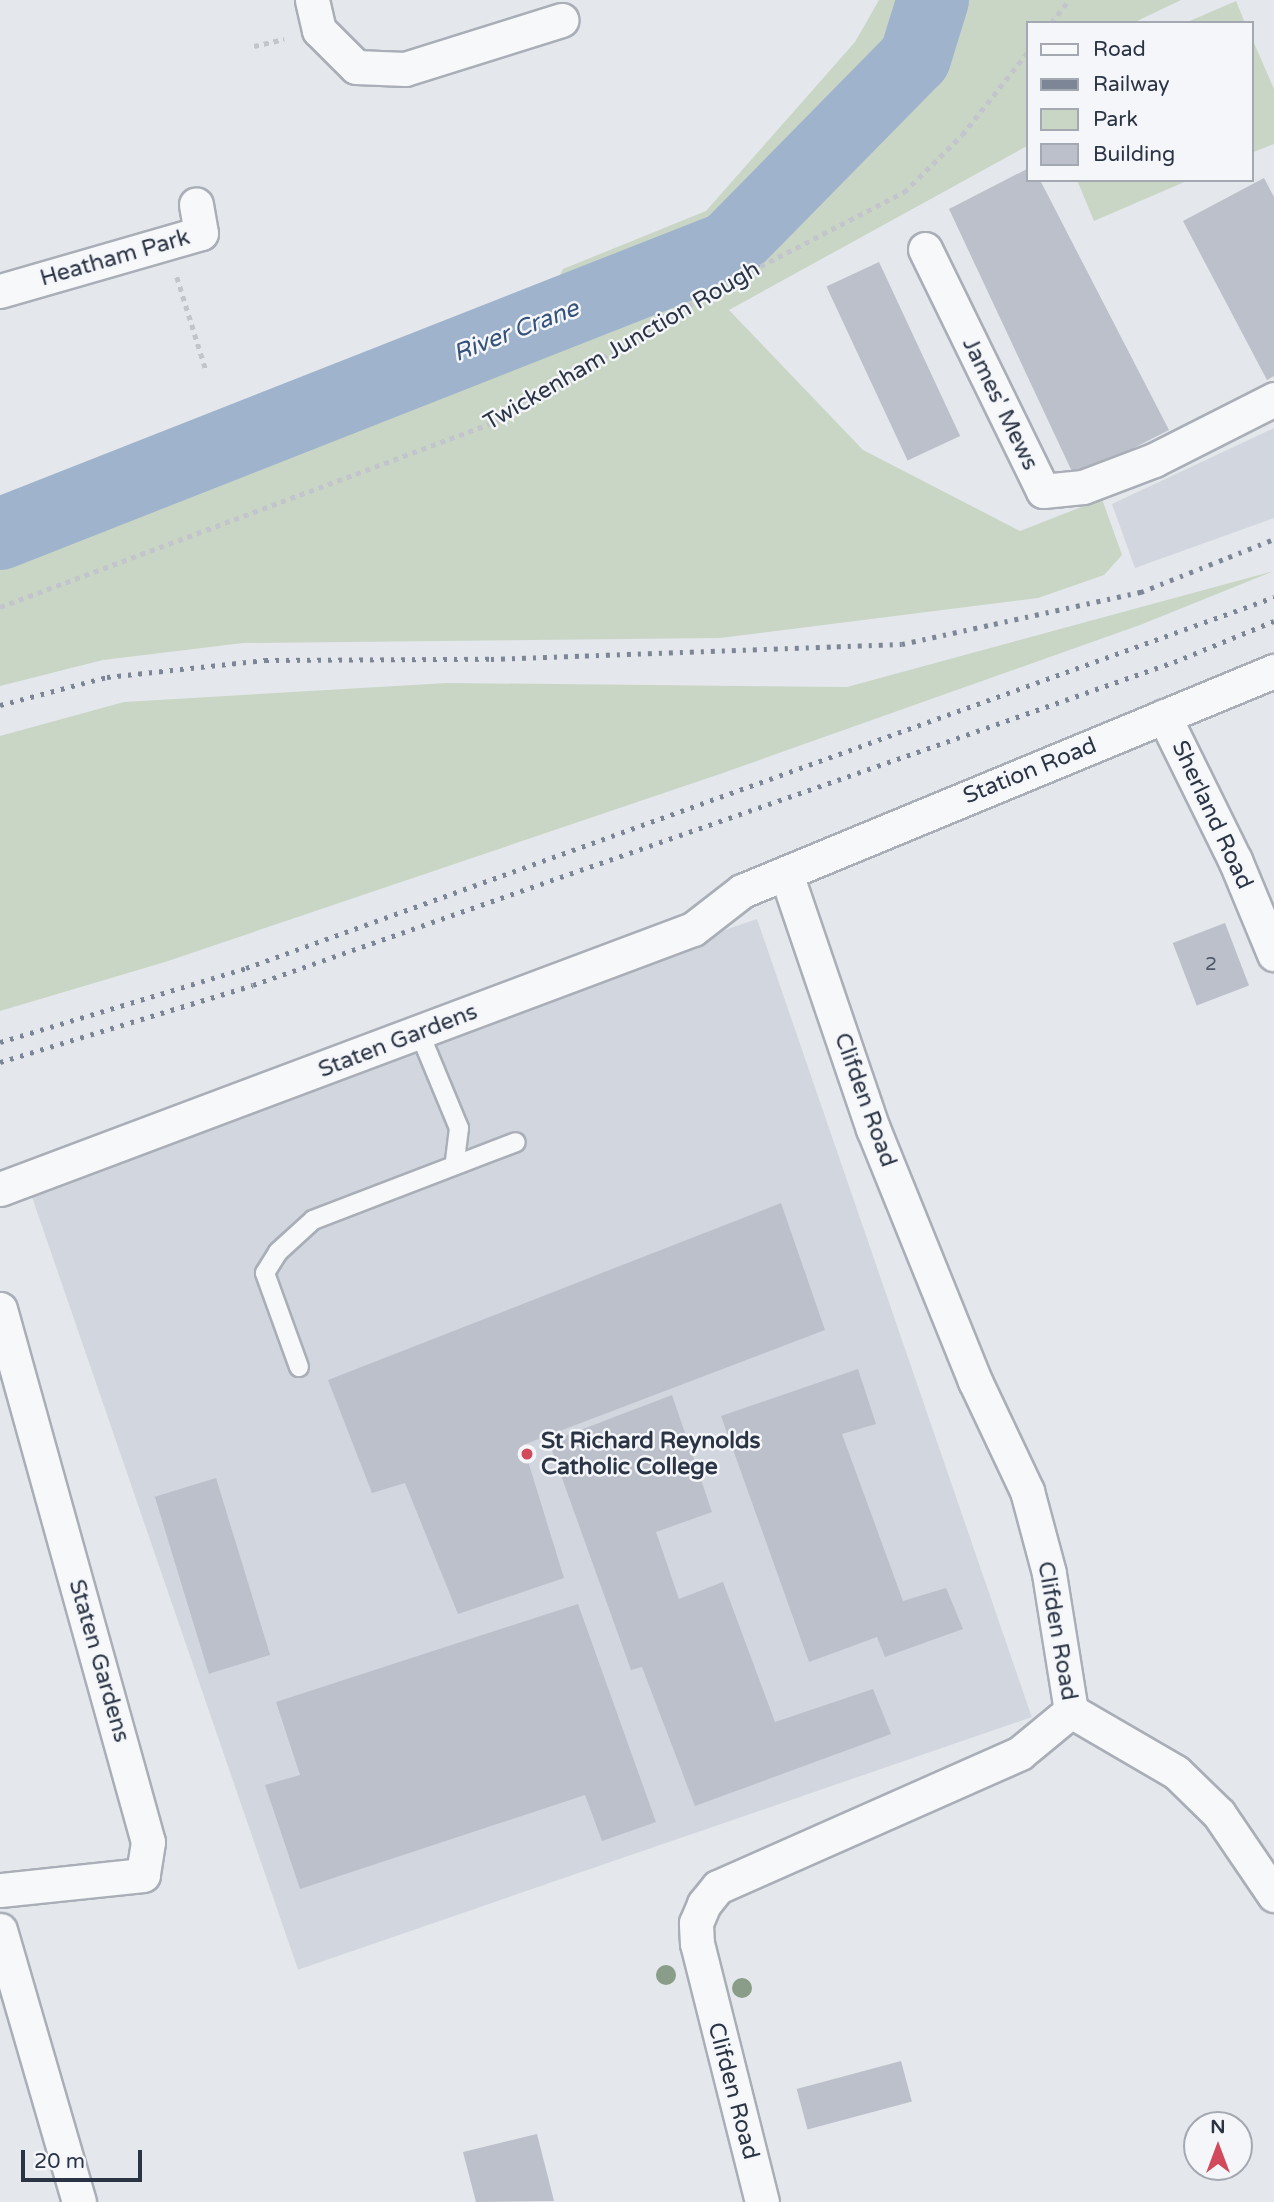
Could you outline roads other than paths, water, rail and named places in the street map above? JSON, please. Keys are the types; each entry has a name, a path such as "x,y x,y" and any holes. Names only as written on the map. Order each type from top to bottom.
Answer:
{"street":[{"path":"312,0 319,30 356,66 405,69 561,20"},
{"name":"Heatham Park","path":"0,291 201,233 196,204"},
{"name":"James' Mews","path":"925,249 1042,491 1083,487 1154,460 1274,399"},
{"name":"Station Road","path":"786,873 1274,671"},
{"name":"Sherland Road","path":"1164,716 1236,860 1274,954"},
{"name":"Staten Gardens","path":"0,1189 420,1034 693,929 741,891 786,873"},
{"name":"Clifden Road","path":"762,2202 697,1944 696,1923 704,1904 718,1887 1020,1753 1071,1711 1049,1573 1027,1491 975,1381 873,1129 786,873"},
{"name":"Staten Gardens","path":"0,1309 148,1842 143,1875 0,1890"},
{"path":"1071,1711 1176,1772 1219,1814 1274,1895"},
{"path":"0,1930 79,2202"}],"lane":[{"path":"420,1034 459,1128 455,1162"},
{"path":"299,1367 265,1273 267,1265 313,1220 455,1162 516,1142"}],"waterway":[{"name":"River Crane","path":"0,534 729,247 915,58 933,0"}],"railway":[{"path":"0,705 107,677 265,660 491,659 902,644 1141,592 1274,539"},
{"path":"0,1042 246,968 1274,597"},
{"path":"0,1062 253,985 1174,662 1274,621"}],"place":[{"name":"St Richard Reynolds Catholic College","path":"527,1454"}]}
